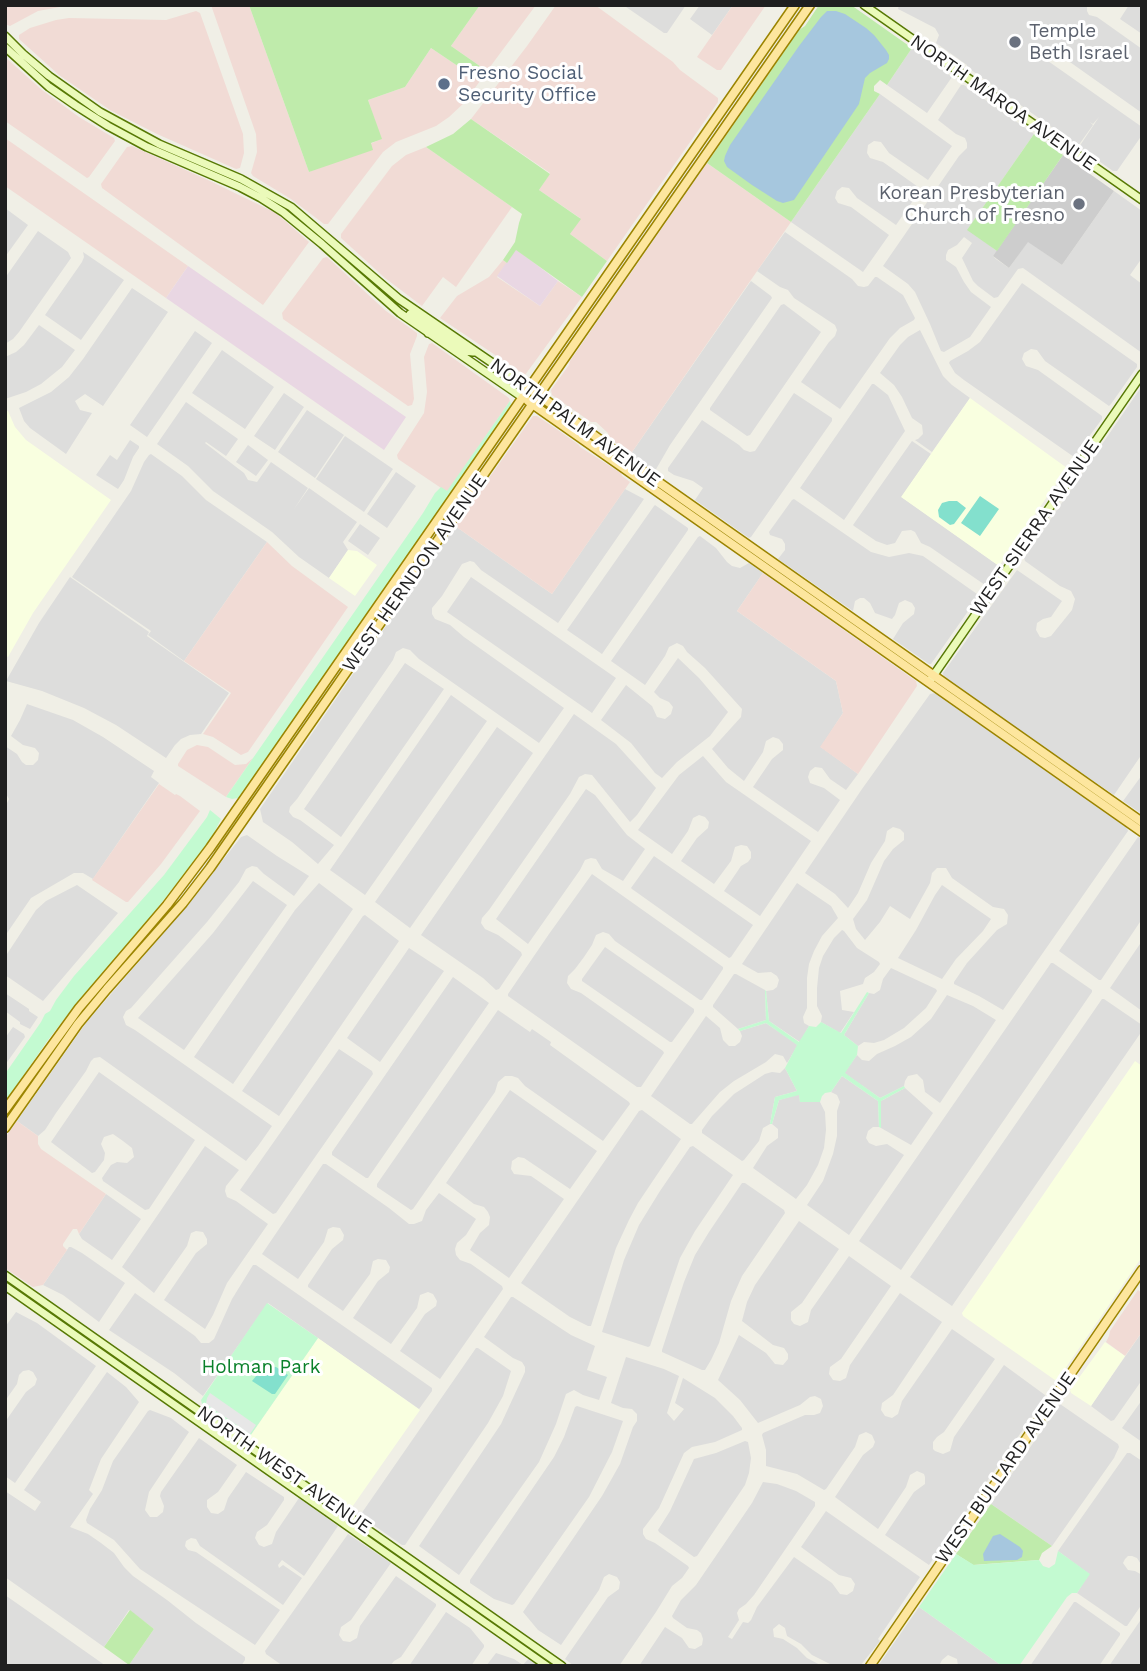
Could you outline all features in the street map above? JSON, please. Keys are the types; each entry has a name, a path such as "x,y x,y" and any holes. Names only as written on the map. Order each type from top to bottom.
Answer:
{"main road":[{"name":"WEST HERNDON AVENUE","path":"5,1110 79,1008 167,905 210,848 795,5"},
{"name":"WEST HERNDON AVENUE","path":"5,1128 78,1024 210,869 810,5"},
{"name":"NORTH MAROA AVENUE","path":"864,5 1142,200"},
{"name":"NORTH PALM AVENUE","path":"6,38 78,98 130,130 241,178 291,207 399,299 529,388 846,614 930,679 1142,832"},
{"name":"NORTH PALM AVENUE","path":"5,47 43,82 90,115 147,147 240,187 284,212 388,303 428,333 791,585 1142,822"},
{"path":"184,163 202,167 236,181 241,178"},
{"path":"388,303 395,304 426,325 436,325"},
{"path":"428,333 435,331 465,351 477,353"},
{"name":"WEST SIERRA AVENUE","path":"930,679 1142,374"},
{"path":"630,472 636,472 687,503"},
{"path":"791,585 797,585 828,607 846,614"},
{"name":"WEST BULLARD AVENUE","path":"870,1666 1142,1270"},
{"name":"NORTH WEST AVENUE","path":"6,1279 18,1288 23,1287 562,1666"},
{"name":"NORTH WEST AVENUE","path":"6,1279 19,1296 547,1666"},
{"path":"19,1296 26,1294 50,1311 58,1312"}],"shaded area":[{"path":"5,5 174,5 60,7 38,11 10,26 5,24"},
{"path":"211,5 249,5 309,172 381,139 368,100 405,87 431,48 480,81 464,103 449,117 436,126 396,142 383,152 328,224 324,224 251,173 257,152 256,134"},
{"path":"480,5 536,5 487,71 451,46"},
{"path":"556,5 595,5 718,98 718,102 607,261 570,234 580,218 539,190 550,173 471,119"},
{"path":"686,5 667,33 664,33 626,7"},
{"path":"700,5 733,5 712,35 690,19"},
{"path":"733,5 766,5 721,70 717,70 697,57"},
{"path":"899,5 1087,5 1089,15 1097,17 1142,49 1142,113 1067,60 1064,51 1061,55 1054,51 1048,61 1142,127 1142,135 1117,171 1113,171 1079,147 1099,117 1093,124 1090,122 1093,125 1078,146 936,43 939,35 935,28 898,9"},
{"path":"1129,5 1142,5 1142,34 1120,19"},
{"path":"196,11 200,13 243,134 244,153 240,168 236,169 157,134 110,110 59,75 19,39 19,35 30,28 56,20 166,20"},
{"path":"827,11 845,14 866,28 886,50 889,59 865,78 859,104 794,200 783,203 727,167 725,156 799,46"},
{"path":"912,48 952,77 927,113 887,85"},
{"path":"5,57 42,90 114,138 115,141 89,177 5,121"},
{"path":"961,85 1034,134 968,229 997,251 993,256 996,259 1009,268 1028,241 1062,265 1114,191 1142,211 1142,258 1130,275 1142,284 1142,353 1023,268 1018,269 998,297 994,298 973,281 962,258 972,243 964,237 948,250 946,260 956,267 971,292 991,307 970,337 944,352 941,351 915,292 883,266 967,148 965,138 938,120"},
{"path":"880,94 952,146 928,180 889,153 881,142 874,141 868,145 867,153 870,158 883,162 921,189 896,225 857,198 849,188 842,187 837,191 835,198 838,203 851,207 889,235 863,272 791,222"},
{"path":"5,138 188,266 166,298 5,186"},
{"path":"132,146 276,213 309,242 263,305 102,188 101,184 127,147"},
{"path":"426,147 512,207 456,287 443,277 422,306 385,278 341,238 341,234 392,166 406,155"},
{"path":"1063,155 1114,191 1062,265 1028,242 1009,268 993,256"},
{"path":"707,163 791,222 630,455 596,422 591,422 552,395 551,390"},
{"path":"5,208 28,225 5,257"},
{"path":"38,231 68,252 71,258 19,332 5,344 5,278"},
{"path":"785,232 858,286 868,286 877,277 903,295 915,318 890,338 840,409 801,382 835,336 835,325 757,271"},
{"path":"516,249 558,281 540,306 497,276"},
{"path":"83,252 124,280 81,340 45,315 82,262"},
{"path":"327,257 386,311 417,333 410,354 414,399 412,405 408,406 283,319 282,313 323,258"},
{"path":"503,260 507,263 497,277 540,306 558,281 582,297 525,375 440,318 457,296 489,277"},
{"path":"188,266 406,417 384,450 166,298"},
{"path":"751,281 772,298 670,445 655,471 652,471 630,455"},
{"path":"1022,283 1137,364 1109,406 1045,361 1037,350 1031,349 1024,353 1022,359 1026,366 1038,370 1102,416 1074,457 964,380 955,373 949,363 980,342"},
{"path":"132,288 168,312 103,406 85,394 75,401 80,410 92,413 66,454 30,428 19,408 51,392 69,377"},
{"path":"784,304 821,332 747,436 710,408"},
{"path":"39,325 75,350 62,367 41,384 5,399 5,357 24,345"},
{"path":"920,330 943,376 970,398 932,452 915,440 923,434 922,425 912,418 894,385 880,373 900,345"},
{"path":"195,331 212,343 147,437 130,425"},
{"path":"432,343 510,401 447,492 398,459 397,455 424,413 427,392 424,357 429,344"},
{"path":"222,350 274,387 245,429 192,393"},
{"path":"872,384 888,395 905,431 844,520 800,488"},
{"path":"1142,386 1142,754 1114,795 944,679 943,673 1017,570 1062,601 1051,617 1037,623 1036,630 1040,637 1051,636 1072,610 1075,599 1071,591 1060,586 1024,558"},
{"path":"284,393 304,407 275,450 254,436"},
{"path":"794,393 832,418 832,421 749,538 695,500 703,488 693,481 674,475 668,468 702,420 744,450 755,451"},
{"path":"970,398 1067,468 999,566 901,497"},
{"path":"186,402 238,439 226,456 205,443 244,473 248,480 257,482 271,462 308,488 294,509 309,488 357,522 343,542 348,550 329,578 299,557 272,532 213,491 188,466 157,444"},
{"path":"5,410 26,440 111,500 33,613 8,657 5,655"},
{"path":"307,410 344,435 315,478 278,452"},
{"path":"533,416 555,428 630,482 552,594 455,526"},
{"path":"345,436 393,469 364,512 316,479"},
{"path":"130,440 139,448 118,489 96,475 110,455 117,460"},
{"path":"912,441 931,454 902,497 999,566 985,585 921,543 911,530 902,531 895,543 887,545 876,541 853,525"},
{"path":"248,445 268,460 256,476 236,462"},
{"path":"151,454 182,476 206,500 267,542 184,661 148,635 151,631 72,577 131,491 144,462"},
{"path":"396,472 416,486 387,528 367,514"},
{"path":"625,489 644,499 558,623 470,561 462,564 432,608 435,619 450,625 564,708 539,743 410,650 403,648 396,652 290,807 289,812 293,817 334,845 318,864 263,822 260,809 455,526 552,594"},
{"path":"980,496 999,509 980,536 961,523"},
{"path":"794,499 871,552 889,557 909,553 923,556 977,594 978,597 931,664 893,639 903,623 914,614 912,603 905,600 899,603 892,619 875,613 864,598 855,601 853,611 778,559 785,550 785,544 782,539 770,535 769,532"},
{"path":"957,501 966,508 954,524 950,525 939,517 938,510 942,503"},
{"path":"655,505 688,530 602,654 567,630"},
{"path":"360,524 380,538 368,555 348,541"},
{"path":"700,536 716,548 732,566 740,568 749,563 763,573 737,611 836,681 843,713 821,747 858,774 846,790 830,779 822,768 815,767 810,771 810,783 824,788 840,800 818,832 753,787 772,759 783,750 779,739 773,737 766,741 763,752 744,781 728,768 712,749 741,717 742,709 683,646 677,643 669,647 645,685 611,661"},
{"path":"267,542 292,566 348,607 248,752 241,755 213,737 203,734 231,693 184,661"},
{"path":"348,550 357,551 377,565 355,596 329,578"},
{"path":"763,573 916,681 917,686 858,774 820,747 843,713 836,681 737,611"},
{"path":"70,577 149,632 147,636 229,693 201,734 181,739 166,758 116,725 84,708 42,691 6,681 39,623"},
{"path":"471,577 616,678 592,713 447,612"},
{"path":"678,658 728,712 710,736 677,762 662,778 631,743 601,720 626,685 652,706 657,717 665,719 671,714 673,707 654,692"},
{"path":"405,663 444,689 341,837 304,809"},
{"path":"935,693 1128,831 1003,1010 954,982 997,930 1007,924 1008,915 1004,909 993,907 952,878 946,868 937,868 932,873 930,883 910,919 890,906 865,940 856,929 853,919 867,900 884,861 904,840 904,833 900,829 893,827 887,831 885,841 848,908 835,894 805,873 930,694"},
{"path":"451,695 487,721 365,895 330,870"},
{"path":"27,704 73,720 103,737 154,771 151,777 159,783 93,879 83,873 74,873 31,898 5,936 5,807 9,799 5,792 5,746 17,754 26,765 33,765 38,760 39,753 35,748 23,745 11,736"},
{"path":"574,714 616,744 656,788 630,822 592,775 579,777 570,794 482,918 481,923 485,929 498,935 522,955 496,990 421,935"},
{"path":"497,727 533,753 410,928 375,902"},
{"path":"197,745 208,747 235,765 246,764 253,758 226,797 178,766 187,750"},
{"path":"703,756 726,782 811,841 760,916 724,891 741,866 751,858 747,846 735,847 731,861 714,884 681,861 697,838 708,828 709,822 705,817 699,815 693,818 688,831 672,854 638,830 679,775"},
{"path":"1142,775 1142,814 1123,801"},
{"path":"159,784 200,811 161,864 126,902 92,880"},
{"path":"586,789 595,795 627,835 645,849 623,881 602,869 596,859 585,860 528,944 496,919"},
{"path":"247,835 309,876 294,896 257,867 246,869 207,922 123,1017 126,1025 272,1126 246,1161 100,1057 91,1061 45,1130 38,1136 17,1121 86,1023 186,907 241,837"},
{"path":"1138,837 1142,838 1140,922 1099,980 1059,951"},
{"path":"654,856 753,925 731,957 631,888"},
{"path":"592,874 723,967 700,1000 615,941 609,934 603,932 596,935 584,957 568,976 567,983 571,989 581,993 663,1051 641,1087 637,1087 508,996"},
{"path":"253,881 287,905 184,1050 138,1018 213,933"},
{"path":"319,883 353,909 233,1084 194,1057 295,910"},
{"path":"797,883 831,906 838,918 822,936 809,964 807,1008 803,1017 804,1023 809,1026 800,1042 769,1021 766,991 777,987 777,976 771,972 758,973 742,964"},
{"path":"77,885 118,913 43,1001 5,975 5,957 36,910 46,901"},
{"path":"942,885 991,919 942,979 898,958"},
{"path":"365,915 399,941 279,1116 242,1091"},
{"path":"842,930 857,948 880,964 865,978 863,984 840,991 842,1010 854,1012 840,1033 821,1022 822,1016 817,1006 817,988 823,956"},
{"path":"1142,941 1142,1011 1110,988"},
{"path":"605,947 694,1009 672,1042 582,981"},
{"path":"409,948 444,971 380,1062 347,1038"},
{"path":"1051,963 1092,992 901,1270 859,1241"},
{"path":"891,968 937,991 926,1008 904,1028 884,1040 864,1042 858,1046 844,1035 869,993 874,994 880,990 883,979"},
{"path":"734,974 765,990 766,1020 738,1029 713,1007"},
{"path":"453,977 489,1003 366,1178 332,1155 332,1152"},
{"path":"5,993 38,1017 30,1029 5,1011"},
{"path":"947,995 996,1020 940,1103 925,1092 923,1080 917,1074 908,1076 904,1086 880,1098 844,1073 857,1055 862,1060 869,1061 877,1054 911,1037 931,1019"},
{"path":"1102,999 1142,1025 1142,1031 952,1306 910,1277"},
{"path":"498,1010 530,1032 532,1029 551,1042 550,1045 630,1104 603,1141 525,1086 518,1078 505,1076 498,1082 495,1092 411,1210 377,1187 377,1184"},
{"path":"706,1016 720,1028 723,1040 729,1046 740,1042 740,1031 766,1023 798,1045 787,1063 783,1056 775,1054 734,1081 690,1124 651,1096"},
{"path":"13,1027 25,1037 5,1065 5,1038"},
{"path":"339,1049 373,1074 273,1214 240,1190"},
{"path":"1135,1061 1142,1066 1142,1257 1055,1380 962,1313"},
{"path":"785,1068 797,1091 775,1097 770,1124 763,1128 759,1141 744,1160 702,1133 712,1116 734,1094 765,1074 780,1073"},
{"path":"99,1072 195,1140 149,1209 145,1210 103,1181 102,1178 111,1165 117,1162 127,1163 134,1157 132,1148 113,1134 104,1137 101,1144 105,1153 104,1160 92,1173 51,1142"},
{"path":"842,1076 878,1101 879,1127 868,1131 866,1138 869,1143 876,1146 887,1144 904,1155 849,1235 807,1205 823,1181 833,1154 840,1102 837,1095 831,1092"},
{"path":"905,1088 933,1113 911,1145 881,1128 881,1101"},
{"path":"510,1090 597,1151 570,1189 524,1158 518,1157 512,1161 511,1169 514,1174 531,1176 564,1199 509,1278 470,1250 480,1233 489,1225 488,1212 446,1183"},
{"path":"799,1094 800,1102 820,1102 825,1112 826,1130 818,1165 796,1199 753,1168 767,1146 778,1138 778,1129 772,1124 779,1100"},
{"path":"642,1110 681,1139 629,1220 616,1248 591,1326 588,1326 570,1317 521,1283"},
{"path":"17,1121 38,1136 41,1149 106,1194 79,1234 77,1229 73,1229 63,1244 67,1250 43,1285 33,1287 5,1268 5,1138"},
{"path":"205,1146 239,1170 226,1186 227,1197 268,1224 227,1283 205,1329 164,1300 196,1253 207,1244 203,1232 191,1233 187,1246 154,1293 122,1267"},
{"path":"693,1146 733,1175 680,1258 650,1346 602,1332 624,1260 639,1225"},
{"path":"323,1164 409,1224 422,1221 426,1210 439,1193 476,1219 457,1243 456,1255 503,1289 440,1379 400,1351 425,1314 436,1306 437,1301 433,1294 428,1292 420,1295 417,1308 391,1344 353,1318 378,1281 389,1272 390,1267 386,1260 373,1261 370,1274 343,1311 308,1287 332,1249 343,1240 344,1235 340,1228 328,1229 324,1242 298,1279 262,1254"},
{"path":"742,1183 785,1213 742,1276 731,1301 719,1343 705,1370 702,1370 662,1350 695,1255"},
{"path":"106,1194 141,1219 112,1260 79,1234"},
{"path":"799,1221 839,1249 802,1303 791,1312 794,1324 800,1326 808,1322 811,1310 849,1256 891,1286 841,1359 830,1367 829,1374 833,1380 846,1378 850,1365 900,1293 942,1322 893,1395 882,1403 881,1410 885,1416 892,1418 898,1414 902,1401 952,1329 995,1359 944,1432 933,1442 935,1451 943,1454 950,1451 954,1437 1004,1365 1045,1395 929,1565 885,1535 914,1492 925,1484 924,1474 917,1471 910,1475 906,1487 878,1529 835,1497 863,1455 873,1447 875,1442 872,1435 866,1432 859,1435 855,1447 824,1490 797,1474 766,1466 762,1435 805,1415 820,1413 823,1406 821,1399 810,1397 800,1405 758,1423 740,1400 718,1380 739,1335 766,1353 775,1364 783,1365 788,1359 784,1348 773,1345 742,1321 755,1285"},
{"path":"69,1247 125,1283 99,1322 63,1295 43,1285"},
{"path":"253,1265 432,1388 419,1409 268,1303 203,1396 174,1373 109,1330 135,1293 201,1343 209,1343 214,1339 232,1299"},
{"path":"1138,1290 1142,1293 1142,1332 1125,1356 1106,1342 1110,1331"},
{"path":"511,1297 571,1335 595,1346 587,1370 607,1377 599,1400 574,1390 566,1394 539,1462 459,1575 419,1546 501,1424 525,1372 522,1362 484,1337"},
{"path":"16,1312 37,1323 96,1366 15,1483 5,1476 5,1422 37,1379 33,1372 23,1371 5,1401 5,1327"},
{"path":"1142,1332 1142,1380 1111,1421 1091,1406"},
{"path":"318,1338 420,1410 350,1510 248,1439"},
{"path":"1105,1342 1125,1356 1091,1406 1070,1390"},
{"path":"476,1348 511,1371 503,1396 488,1423 405,1545 402,1545 361,1514"},
{"path":"626,1357 679,1376 667,1413 674,1421 684,1409 675,1403 683,1378 715,1398 733,1416 742,1430 715,1442 692,1447 684,1453 659,1508 643,1529 646,1539 688,1566 682,1578 672,1586 619,1666 574,1666 565,1659 608,1597 619,1589 620,1582 617,1577 609,1574 604,1577 599,1590 561,1645 538,1630 523,1612 602,1496 620,1464 637,1421 637,1414 632,1409 611,1403"},
{"path":"267,1366 276,1367 288,1375 275,1394 252,1381"},
{"path":"107,1372 139,1402 101,1459 89,1490 93,1494 70,1527 101,1543 114,1553 133,1576 245,1657 241,1666 131,1666 129,1665 154,1629 129,1610 104,1647 5,1577 5,1491 35,1511 41,1502 24,1490"},
{"path":"210,1393 256,1425 250,1434 206,1404"},
{"path":"1142,1400 1142,1442 1122,1428"},
{"path":"1060,1404 1119,1447 1052,1546 991,1504"},
{"path":"577,1406 623,1421 612,1452 589,1497 514,1604 494,1599 470,1583 470,1580 554,1457"},
{"path":"150,1410 171,1418 189,1432 149,1492 145,1510 150,1517 157,1517 163,1512 161,1492 199,1438 237,1465 218,1492 207,1500 211,1513 218,1514 224,1510 228,1498 246,1472 284,1497 267,1525 257,1532 255,1538 259,1545 264,1547 272,1544 276,1532 299,1498 338,1526 304,1576 282,1560 278,1565 279,1568 283,1565 302,1578 283,1605 200,1546 196,1539 186,1541 188,1550 196,1552 280,1610 255,1645 140,1569 114,1540 87,1523 90,1509 102,1490 113,1461"},
{"path":"748,1442 751,1458 745,1485 694,1557 658,1530 670,1511 694,1459"},
{"path":"1127,1453 1142,1461 1142,1566 1137,1558 1132,1556 1128,1556 1123,1563 1128,1570 1142,1575 1142,1604 1125,1626 1077,1593 1089,1574 1058,1551"},
{"path":"763,1482 796,1491 815,1502 815,1506 754,1595 739,1609 739,1620 728,1637 732,1639 743,1622 748,1623 751,1620 757,1607 794,1557 832,1583 840,1594 847,1595 853,1591 855,1584 851,1578 839,1575 801,1547 826,1511 920,1577 878,1639 880,1641 860,1666 834,1666 812,1655 801,1644 787,1636 785,1628 779,1624 773,1629 774,1637 783,1639 822,1666 639,1666 665,1627 682,1638 689,1648 695,1649 702,1645 701,1633 687,1628 672,1616 752,1503"},
{"path":"348,1534 391,1563 351,1620 341,1627 339,1635 343,1641 350,1642 357,1638 360,1626 396,1576 436,1606 401,1657 390,1666 283,1666 265,1651"},
{"path":"1000,1534 1020,1547 1023,1551 1022,1557 1017,1560 984,1561 983,1554 993,1536"},
{"path":"5,1595 45,1623 106,1666 5,1666"},
{"path":"1074,1602 1120,1633 1099,1666 1030,1666"},
{"path":"919,1607 1002,1666 958,1666 957,1659 948,1655 939,1666 878,1666"},
{"path":"446,1612 470,1628 484,1645 471,1666 409,1666"},
{"path":"1142,1618 1142,1666 1109,1666"},
{"path":"496,1653 523,1665 529,1658 539,1666 486,1666"}],"green space":[{"path":"249,5 480,5 451,46 487,71 480,81 431,48 405,87 368,100 382,139 371,143 373,150 309,172"},
{"path":"819,5 851,5 912,48 887,85 880,80 874,86 874,91 880,94 791,222 707,163"},
{"path":"471,119 550,174 539,190 581,219 570,234 607,261 582,297 516,250 507,263 503,260 515,242 522,214 426,147 453,134"},
{"path":"1034,134 1063,155 997,251 967,230"},
{"path":"510,401 511,404 502,419 263,764 238,798 226,797 435,493 441,487 447,491"},
{"path":"210,810 221,819 210,841 148,920 79,1000 5,1102 5,1074 45,1014 50,1011 74,976 164,875"},
{"path":"765,990 769,1021 799,1042 809,1026 816,1027 821,1022 841,1033 867,992 869,993 844,1035 858,1046 857,1055 845,1073 880,1098 904,1086 905,1088 881,1101 881,1128 878,1101 842,1076 831,1092 822,1096 820,1102 800,1102 799,1095 779,1100 770,1124 775,1097 797,1091 785,1068 797,1045 766,1023 740,1031 738,1029 766,1020"},
{"name":"Holman Park","path":"267,1303 318,1338 248,1439 203,1408 201,1400"},
{"path":"991,1504 1052,1546 1042,1553 1039,1560 973,1565 956,1554"},
{"path":"1058,1551 1090,1574 1077,1593 1067,1597 1019,1666 1002,1666 919,1607 956,1554 974,1565 1039,1560 1043,1566 1049,1568 1055,1564"},
{"path":"130,1610 154,1629 129,1665 104,1647"}],"place":[{"name":"Temple Beth Israel","path":"1015,42"},
{"name":"Fresno Social Security Office","path":"444,84"},
{"name":"Korean Presbyterian Church of Fresno","path":"1079,204"}]}
